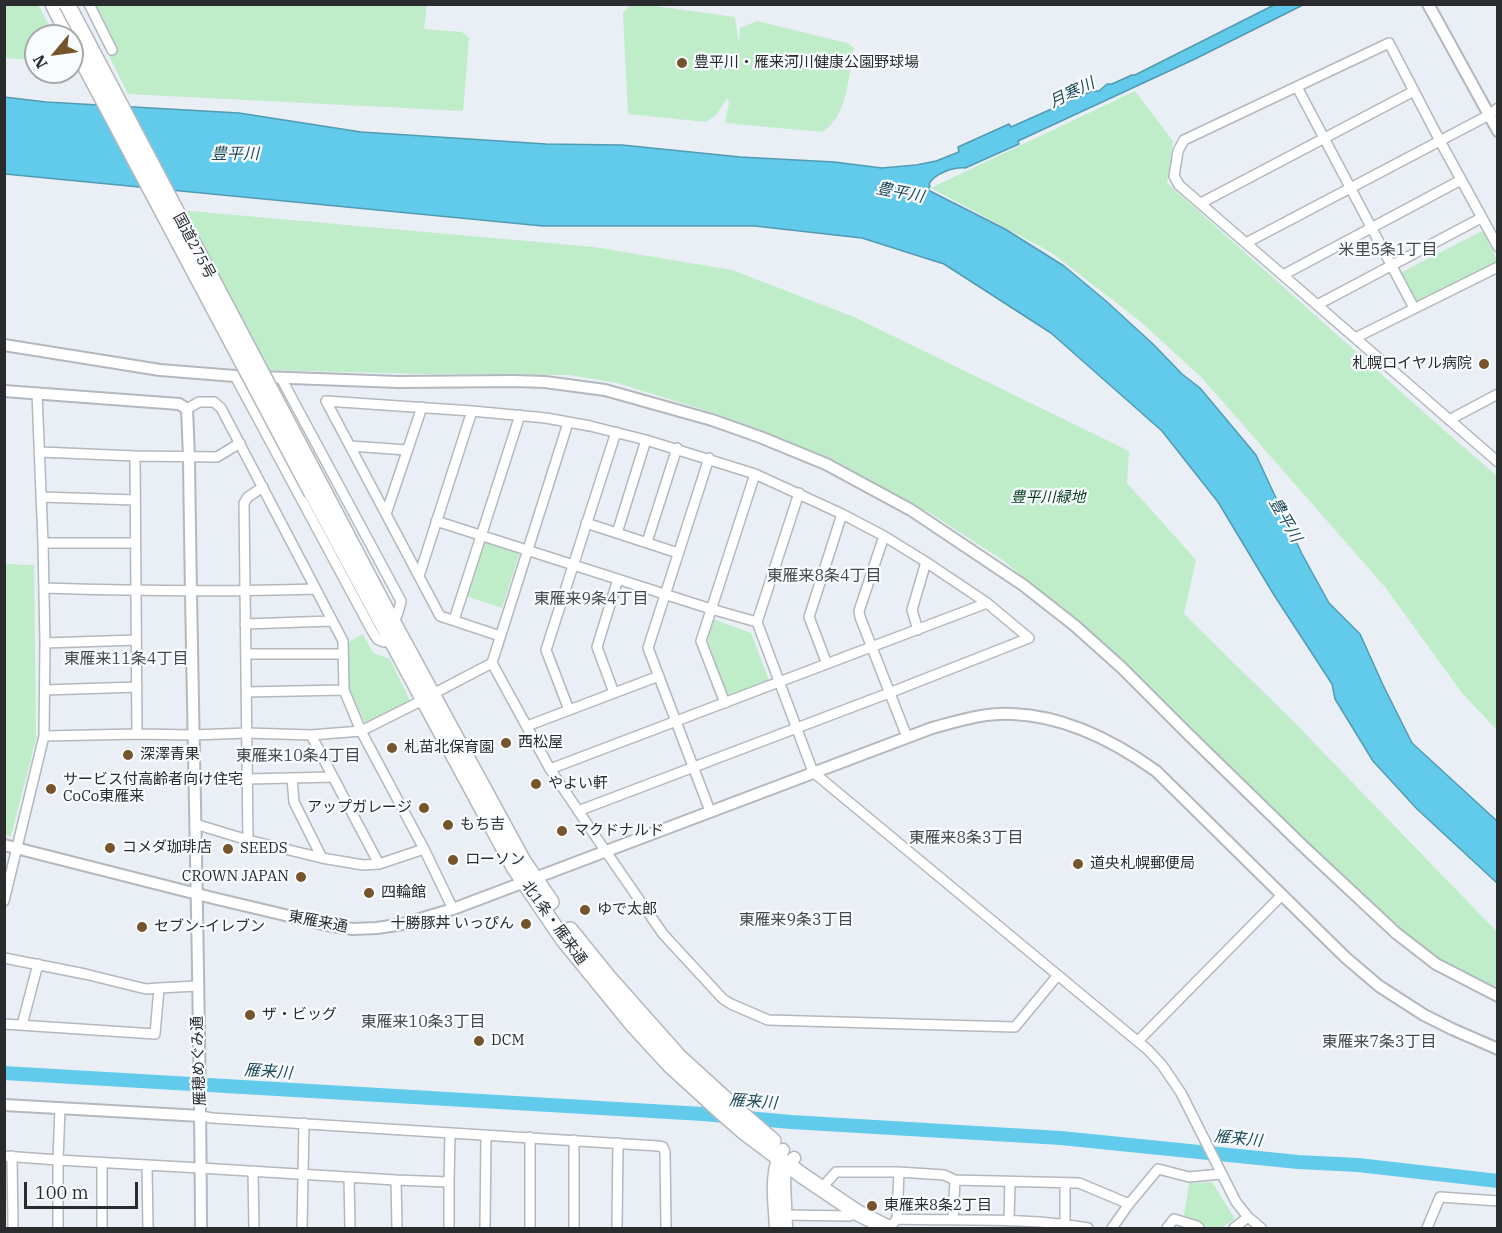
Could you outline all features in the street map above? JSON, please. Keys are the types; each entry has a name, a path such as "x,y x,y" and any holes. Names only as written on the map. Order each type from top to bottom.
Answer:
{"highway":[{"path":"53,4 63,24"},
{"name":"国道275号","path":"67,4 317,490"},
{"name":"国道275号","path":"84,63 317,490"},
{"name":"北1条・雁来通","path":"317,490 428,697 514,867 530,880 573,935 679,1057 762,1132 786,1158 858,1213 891,1226"},
{"name":"北1条・雁来通","path":"530,880 563,939 634,1026 669,1064 743,1131 827,1182 891,1226"}],"main road":[{"path":"786,1158 784,1182 786,1228"},
{"path":"776,1228 774,1176 786,1158"}],"street":[{"path":"90,4 112,51"},
{"path":"1428,4 1493,111 1497,131"},
{"path":"1497,247 1389,43 1184,140 1178,151 1174,176 1179,185 1497,462"},
{"path":"1297,87 1414,308"},
{"path":"1201,203 1414,91"},
{"path":"1246,243 1493,111"},
{"path":"1283,275 1461,180"},
{"path":"1317,305 1481,218"},
{"path":"1355,338 1497,267"},
{"path":"4,345 160,370 235,376 399,382 546,382 605,390 712,420 760,437 826,465 911,510 1032,591 1121,667 1280,824 1396,933 1436,964 1497,996"},
{"path":"235,376 377,639 384,642 398,613 401,601 281,378"},
{"path":"4,391 179,404 187,410 199,402 214,402 221,408 343,641 344,690 361,730 453,909"},
{"path":"4,901 44,736 44,588 37,393"},
{"path":"1449,420 1497,394"},
{"path":"500,636 440,616 326,400 520,415 616,432 708,458 755,474 799,493 884,536 987,603 1029,638 578,811"},
{"path":"386,514 422,407"},
{"name":"雁穂めぐみ通","path":"187,410 201,1116 201,1228"},
{"path":"418,576 472,411"},
{"path":"454,620 520,415"},
{"path":"44,736 247,733 311,735 361,730 492,663 568,423"},
{"path":"569,710 546,650 616,432"},
{"path":"617,533 646,440"},
{"path":"40,452 217,457 240,443"},
{"path":"350,446 407,450"},
{"path":"647,542 677,448"},
{"path":"135,456 137,734"},
{"path":"708,458 648,648 710,811"},
{"path":"724,703 701,641 755,474"},
{"path":"248,840 244,503 248,497 263,487"},
{"path":"799,493 757,622 813,772 914,858 1138,1041 1162,1065 1173,1080 1236,1202 1261,1228"},
{"path":"41,497 135,500"},
{"path":"827,664 809,617 842,514"},
{"path":"436,521 757,622"},
{"path":"586,523 678,553"},
{"path":"884,536 860,617 907,737"},
{"path":"43,543 135,543"},
{"path":"918,630 912,610 926,562"},
{"path":"614,693 597,647 618,579"},
{"path":"44,588 245,591 315,588"},
{"path":"550,770 987,603"},
{"path":"245,624 331,621"},
{"path":"45,643 136,639"},
{"path":"246,654 344,654"},
{"path":"492,663 550,770 663,934 723,999 731,1004 768,1020 1015,1027 1058,975"},
{"path":"527,726 659,676"},
{"path":"45,690 137,687"},
{"path":"246,692 344,690"},
{"name":"東雁来通","path":"4,845 327,925 353,929 377,928 403,924 453,909 932,728 985,716 1012,714 1045,718 1105,738 1156,771 1345,957 1390,995 1433,1020 1497,1049"},
{"path":"311,735 379,864"},
{"path":"247,779 333,777"},
{"path":"292,778 294,802 322,858"},
{"path":"195,824 248,840 322,858 363,865 379,864 424,849"},
{"path":"1138,1041 1282,895"},
{"path":"4,958 146,989 197,986"},
{"path":"22,1025 38,964"},
{"path":"4,1024 155,1034 159,988"},
{"path":"4,1105 658,1146 664,1148 666,1152 666,1228"},
{"path":"58,1228 60,1108"},
{"path":"302,1228 304,1124"},
{"path":"449,1228 450,1133"},
{"path":"485,1228 486,1135"},
{"path":"530,1137 530,1228"},
{"path":"574,1140 574,1228"},
{"path":"617,1228 618,1143"},
{"path":"13,1228 8,1156 449,1182"},
{"path":"102,1163 102,1228"},
{"path":"147,1165 148,1228"},
{"path":"1112,1228 1158,1169 1189,1177 1219,1170"},
{"path":"253,1171 254,1228"},
{"path":"827,1182 836,1172 899,1172 944,1175 955,1180 1078,1183 1129,1204"},
{"path":"899,1172 891,1226 953,1220 1065,1224 1088,1228"},
{"path":"350,1177 350,1228"},
{"path":"396,1180 397,1228"},
{"path":"953,1220 955,1180"},
{"path":"1009,1221 1010,1182"},
{"path":"1065,1183 1065,1224"},
{"path":"1427,1228 1440,1197 1497,1201"},
{"path":"785,1215 849,1216 858,1213"},
{"path":"1234,1228 1248,1217"},
{"path":"1167,1228 1174,1219 1199,1228"}],"green space":[{"path":"640,4 735,17 739,44 740,28 757,21 847,43 854,48 846,94 837,116 822,132 725,123 729,103 727,98 716,115 706,122 628,114 623,14 630,6"},
{"path":"4,5 38,5 48,24 24,24 24,59 5,58"},
{"path":"84,5 427,5 424,29 462,32 469,38 463,111 128,94"},
{"path":"1135,91 1173,141 1167,183 1497,476 1497,730 1462,693 1385,587 1202,378 1141,322 1052,253 931,188"},
{"name":"豊平川緑地","path":"179,210 594,247 732,270 854,317 1129,451 1127,483 1196,560 1184,614 1293,721 1497,932 1497,990 1441,960 1380,913 1127,666 1004,561 930,513 811,452 714,413 617,383 570,375 267,370"},
{"path":"1483,232 1497,263 1415,303 1401,276 1402,272"},
{"path":"484,540 520,552 502,608 466,596"},
{"path":"5,564 34,565 36,739 11,836 4,835"},
{"path":"713,619 751,633 769,680 727,696 708,641"},
{"path":"363,634 373,653 390,659 410,701 366,725 349,689 349,642"},
{"path":"1212,1182 1235,1219 1221,1228 1206,1228 1200,1221 1184,1216 1189,1183"}],"water":[{"name":"豊平川","path":"1274,5 1303,5 1195,59 1018,141 1019,144 965,168 940,174 929,184 928,190 1005,229 1064,266 1106,301 1182,374 1200,388 1256,455 1302,554 1329,603 1360,634 1412,743 1497,821 1497,883 1417,809 1373,761 1335,699 1332,684 1274,595 1218,502 1162,431 1051,333 944,264 862,238 755,226 543,226 5,174 4,97 46,102 239,113 361,132 546,144 622,145 882,168 916,165 936,161 959,152 958,147 1009,124 1011,127 1092,91 1099,91 1107,84 1135,75"}],"waterway":[{"name":"雁来川","path":"4,1073 703,1114 791,1122 1061,1138 1298,1162 1358,1165 1498,1181"}],"place":[{"name":"豊平川・雁来河川健康公園野球場","path":"682,63"},
{"name":"札幌ロイヤル病院","path":"1484,364"},
{"name":"西松屋","path":"506,743"},
{"name":"札苗北保育園","path":"392,748"},
{"name":"深澤青果","path":"128,755"},
{"name":"やよい軒","path":"536,784"},
{"name":"サービス付高齢者向け住宅 CoCo東雁来","path":"51,789"},
{"name":"アップガレージ","path":"424,808"},
{"name":"もち吉","path":"448,825"},
{"name":"マクドナルド","path":"562,831"},
{"name":"コメダ珈琲店","path":"110,848"},
{"name":"SEEDS","path":"228,849"},
{"name":"ローソン","path":"453,860"},
{"name":"道央札幌郵便局","path":"1078,864"},
{"name":"CROWN JAPAN","path":"301,877"},
{"name":"四輪館","path":"369,893"},
{"name":"ゆで太郎","path":"585,910"},
{"name":"十勝豚丼 いっぴん","path":"526,924"},
{"name":"セブン-イレブン","path":"142,927"},
{"name":"ザ・ビッグ","path":"250,1015"},
{"name":"DCM","path":"479,1041"},
{"name":"東雁来8条2丁目","path":"872,1206"}],"district":[{"name":"米里5条1丁目","path":"1388,250"},
{"name":"東雁来8条4丁目","path":"824,576"},
{"name":"東雁来9条4丁目","path":"591,599"},
{"name":"東雁来11条4丁目","path":"126,659"},
{"name":"東雁来10条4丁目","path":"298,756"},
{"name":"東雁来8条3丁目","path":"966,838"},
{"name":"東雁来9条3丁目","path":"796,920"},
{"name":"東雁来10条3丁目","path":"423,1022"},
{"name":"東雁来7条3丁目","path":"1379,1042"}],"water label":[{"name":"月寒川","path":"1072,93"}]}
